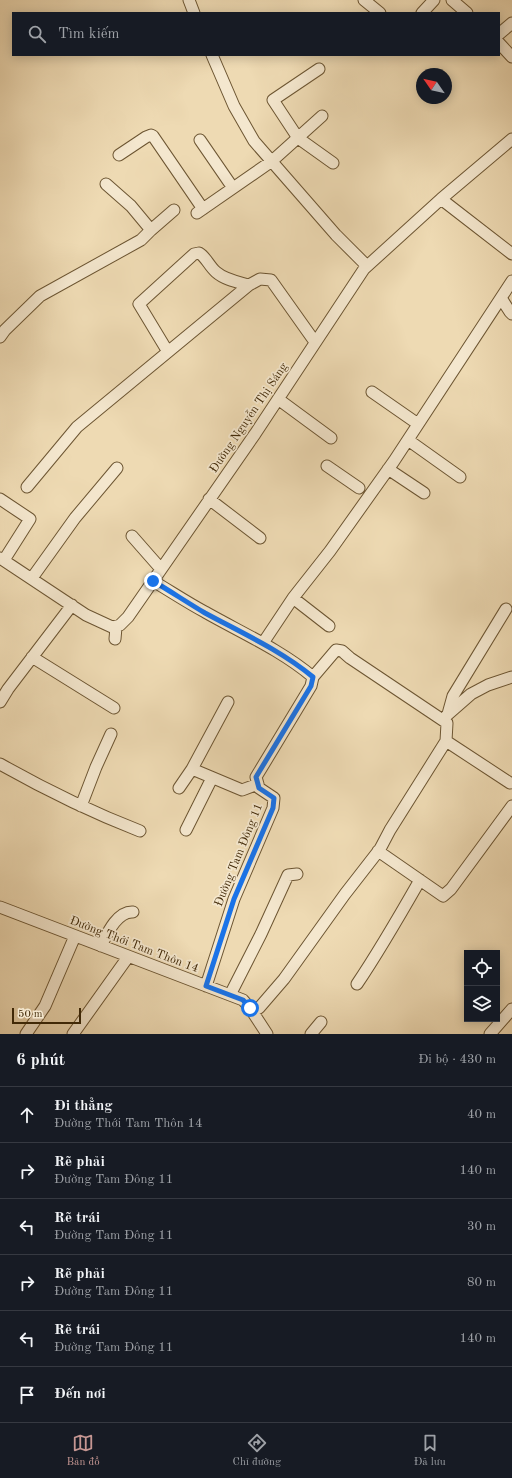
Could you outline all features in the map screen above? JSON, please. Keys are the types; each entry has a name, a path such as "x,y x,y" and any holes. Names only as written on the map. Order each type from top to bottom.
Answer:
{"street":[{"path":"189,0 194,12"},
{"path":"364,0 379,12"},
{"path":"423,12 434,0"},
{"path":"452,0 466,12"},
{"path":"500,33 512,23"},
{"path":"500,44 512,57"},
{"path":"212,56 234,106 254,141 336,235 367,266"},
{"path":"319,69 273,100 298,138 333,163"},
{"path":"119,155 146,137 151,135 153,136 200,211 272,161 322,116"},
{"name":"Đường Nguyễn Thị Sáng","path":"116,627 128,617 210,499 367,266 441,199 512,138"},
{"path":"200,140 233,188"},
{"path":"106,184 131,206 150,230"},
{"path":"441,199 512,254"},
{"path":"2,332 40,296 141,240 150,230 174,210"},
{"path":"168,352 139,304 194,254 199,252 203,255 216,272 227,278 249,285"},
{"path":"28,487 77,427 249,285 260,280 271,280 315,342"},
{"path":"263,643 293,598 334,545 408,440 512,281"},
{"path":"501,298 512,314"},
{"path":"372,392 418,424"},
{"path":"278,399 331,438"},
{"path":"408,440 460,477"},
{"path":"327,466 359,488"},
{"path":"32,578 76,518 117,468"},
{"path":"388,469 424,493"},
{"path":"0,499 30,519 2,559 86,615 112,627 116,627 115,639"},
{"path":"210,499 260,538"},
{"path":"132,536 161,569"},
{"path":"153,581 204,612 263,643 313,677"},
{"path":"293,598 329,626"},
{"path":"0,702 8,689 72,605"},
{"path":"250,1008 258,1008 284,979 378,851 446,741 447,723 445,717 453,696 506,609"},
{"path":"192,770 242,790 258,784 256,777 311,686 313,677 336,650 342,651 350,658 445,717"},
{"path":"32,657 114,708"},
{"path":"445,717 471,694 488,685 512,677"},
{"path":"179,788 192,770 228,702"},
{"path":"81,806 111,734"},
{"path":"446,741 510,783"},
{"path":"0,764 98,815 140,831"},
{"path":"186,830 212,778"},
{"name":"Đường Tam Đông 11","path":"206,986 234,899 273,808 274,798 259,788 258,784"},
{"path":"378,851 442,896 451,889 512,806"},
{"path":"230,995 261,934 288,875 297,874"},
{"path":"357,984 378,953 387,934 420,880"},
{"name":"Đường Thới Tam Thôn 14","path":"0,907 243,1000 267,1034"},
{"path":"101,946 118,918 129,911 132,912"},
{"path":"26,1034 45,1006 75,936"},
{"path":"73,1034 128,957"},
{"path":"490,1034 512,1009"},
{"path":"311,1034 321,1022"}],"route":[{"path":"153,581 204,612 259,641 313,677 311,686 256,777 259,788 274,798 273,808 234,899 206,986 243,1000 250,1008"}]}
